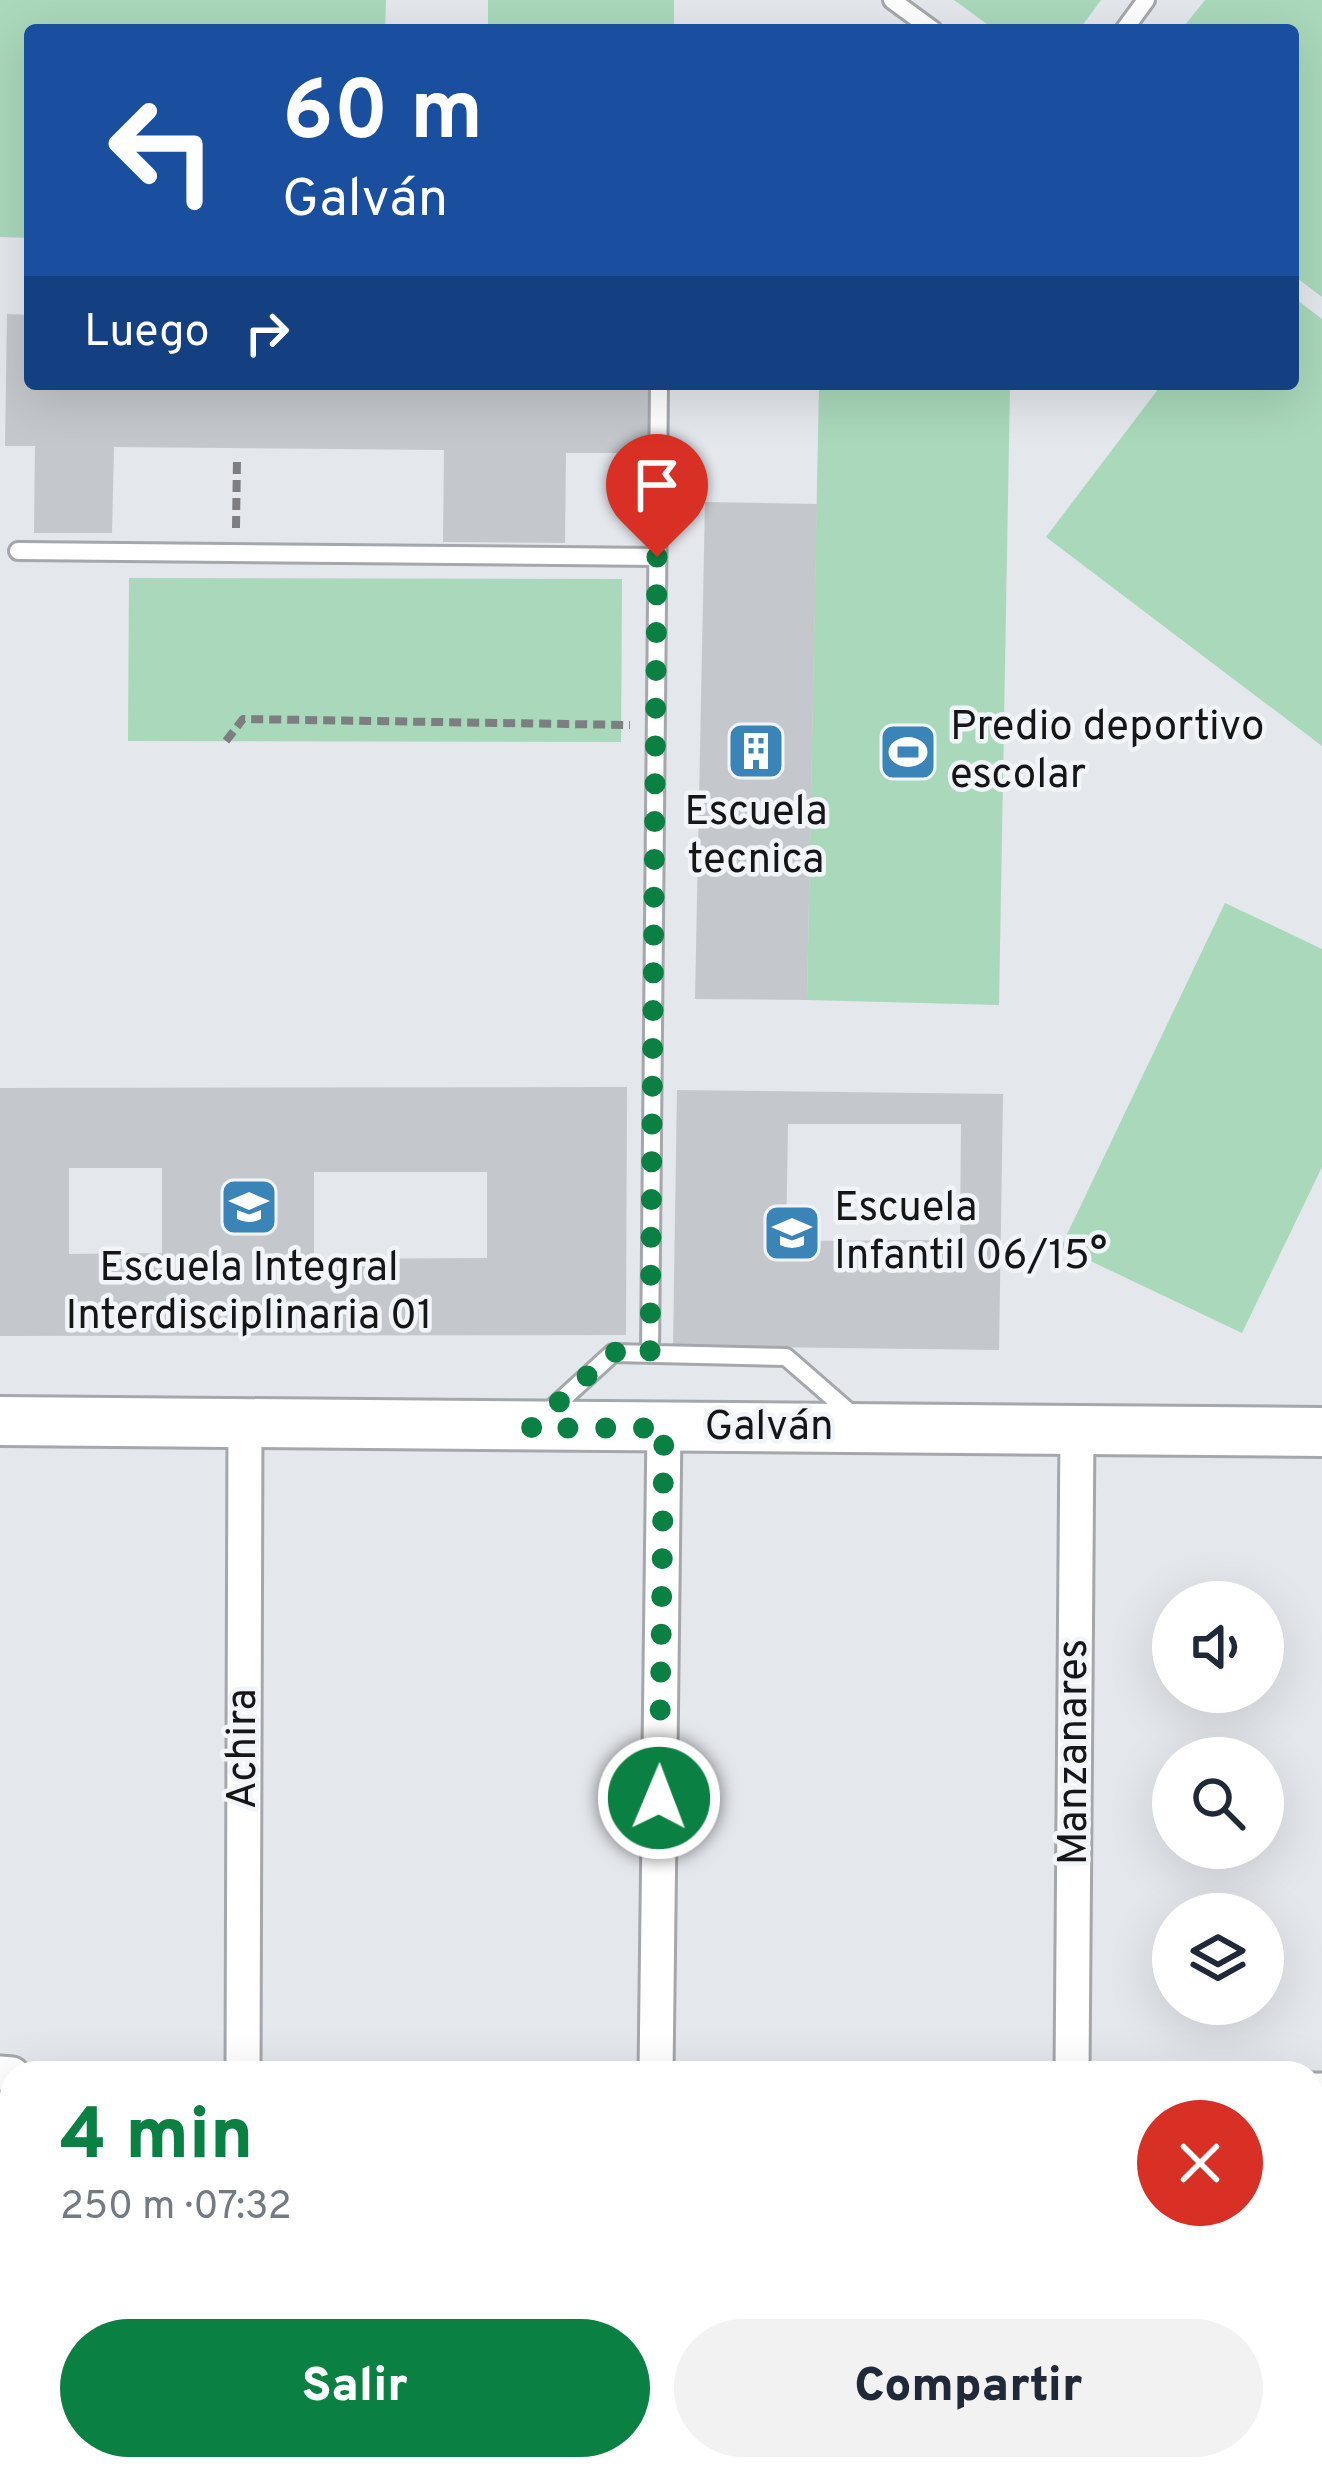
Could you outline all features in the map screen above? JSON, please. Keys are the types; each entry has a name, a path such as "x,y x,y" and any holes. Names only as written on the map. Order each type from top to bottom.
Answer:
{"street":[{"name":"Galván","path":"0,1421 1322,1432"},
{"name":"Achira","path":"243,2061 245,1426"},
{"path":"656,2061 664,1428"},
{"name":"Manzanares","path":"1072,2061 1077,1430"}],"lane":[{"path":"892,0 925,24"},
{"path":"650,1354 659,390"},
{"path":"18,551 657,557"},
{"path":"531,1428 613,1352 786,1357 869,1429"}],"path":[{"path":"236,553 237,459"},
{"path":"226,742 243,718 656,725"}],"green space":[{"path":"0,0 386,0 385,24 24,24 24,238 0,237"},
{"path":"488,0 674,0 674,24 488,24"},
{"path":"954,0 1101,0 1083,24 987,24"},
{"path":"1205,0 1322,0 1322,297 1299,280 1299,24 1186,24"},
{"path":"1299,302 1322,319 1322,746 1046,537 1157,390 1299,390"},
{"name":"Predio deportivo escolar","path":"819,390 1010,390 999,1005 807,1000"},
{"path":"129,578 622,579 621,742 128,741"},
{"path":"1225,903 1322,949 1322,1167 1242,1333 1061,1247"}],"building":[{"path":"7,314 24,315 24,390 652,390 651,453 566,453 565,543 443,542 444,450 114,447 112,533 34,533 35,446 5,446"},
{"name":"Escuela tecnica","path":"705,502 817,504 807,1000 695,999"},
{"path":"627,1087 626,1335 0,1336 0,1088","holes":["69,1168 162,1168 162,1253 69,1254","314,1172 487,1172 487,1258 314,1259"]},
{"path":"677,1090 1003,1094 999,1350 673,1346","holes":["788,1124 961,1124 960,1240 786,1241"]}],"place":[{"name":"Escuela tecnica","path":"756,751"},
{"name":"Predio deportivo escolar","path":"908,752"},
{"name":"Escuela Integral Interdisciplinaria 01","path":"249,1207"},
{"name":"Escuela Infantil 06/15°","path":"792,1233"}],"route":[{"path":"657,557 650,1354 613,1352 531,1428 664,1428 659,1798"}]}
